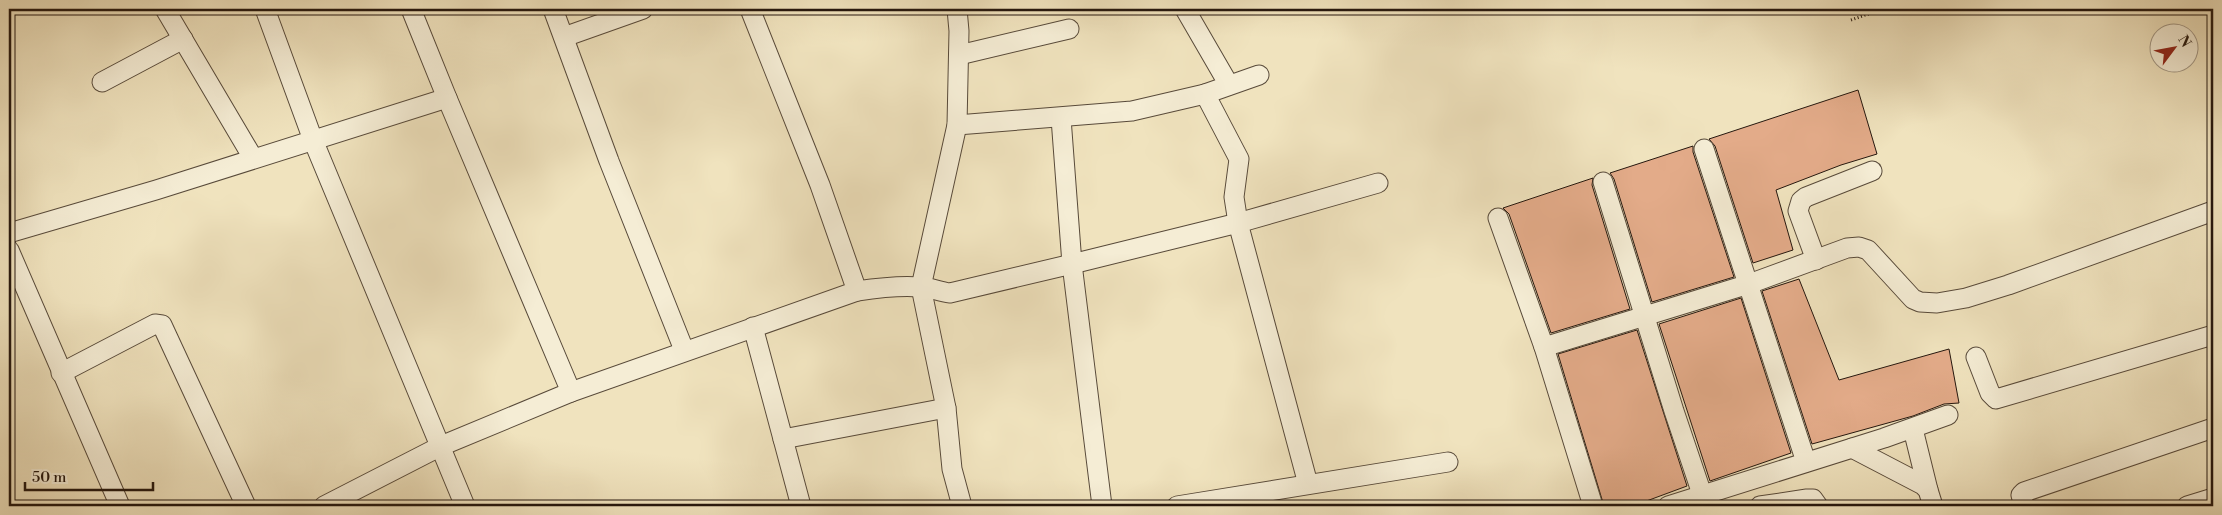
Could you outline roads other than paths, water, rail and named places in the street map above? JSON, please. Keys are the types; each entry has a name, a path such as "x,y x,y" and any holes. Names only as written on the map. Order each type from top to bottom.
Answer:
{"street":[{"path":"165,9 253,158"},
{"path":"265,9 313,140 465,506"},
{"path":"411,9 446,98 571,392"},
{"path":"554,9 609,161 684,350"},
{"path":"564,37 643,9"},
{"path":"750,9 820,185 857,291"},
{"path":"957,9 959,55 957,125 921,286 946,408 952,469 962,506"},
{"path":"1185,9 1229,85"},
{"path":"959,55 1069,29"},
{"path":"102,82 183,39"},
{"path":"957,125 1132,111 1205,94 1259,75"},
{"path":"1205,94 1239,159 1234,197 1238,223 1308,484"},
{"path":"9,233 156,190 446,98"},
{"path":"1062,118 1072,264 1102,506"},
{"path":"1704,148 1806,462"},
{"path":"1816,260 1798,211 1801,202 1806,197 1872,171"},
{"path":"1603,182 1704,500"},
{"path":"329,505 441,446 571,392 684,350 857,291 879,287 921,286 939,292 950,293 1238,223 1378,183"},
{"path":"1544,347 1749,284 1847,248 1864,248 1913,300 1937,303 1966,298 2008,284 2213,211"},
{"path":"1498,218 1544,347 1593,506"},
{"path":"9,250 120,506"},
{"path":"62,373 155,324 162,325 246,506"},
{"path":"753,328 801,506"},
{"path":"1976,357 1990,394 1996,399 2213,335"},
{"path":"782,439 946,408"},
{"path":"1668,506 1704,500 1806,462 1948,415"},
{"path":"1913,428 1930,498"},
{"path":"2024,506 2021,495 2024,492 2213,428"},
{"path":"1852,448 1909,477 1930,498"},
{"path":"1176,506 1448,462"},
{"path":"2187,506 2213,498"},
{"path":"1760,506 1807,499 1813,500 1818,506"}]}
